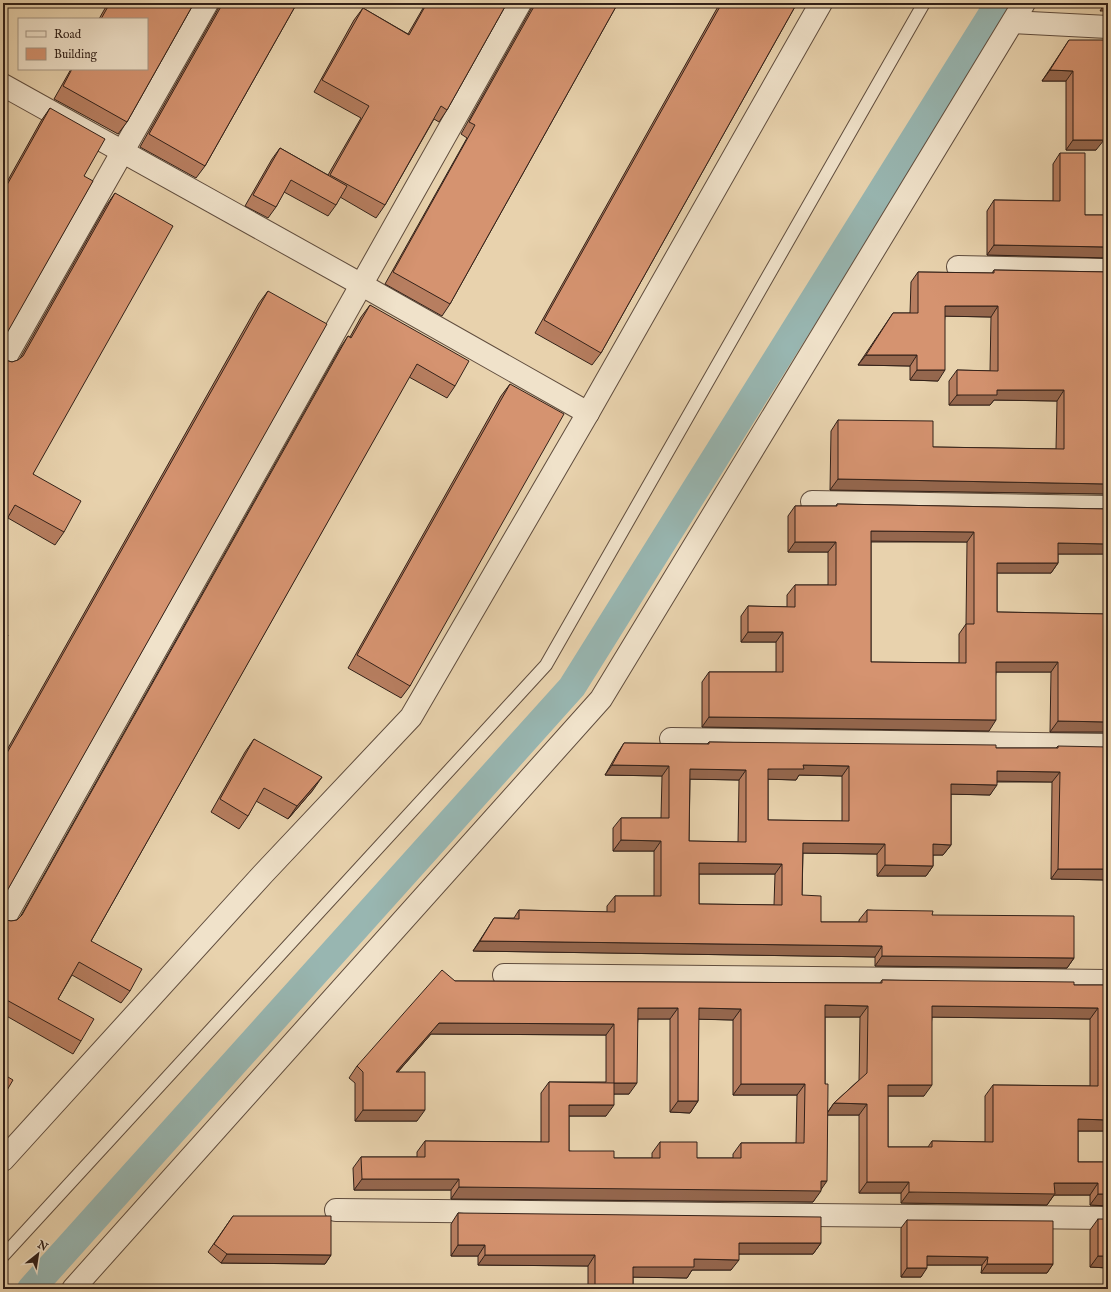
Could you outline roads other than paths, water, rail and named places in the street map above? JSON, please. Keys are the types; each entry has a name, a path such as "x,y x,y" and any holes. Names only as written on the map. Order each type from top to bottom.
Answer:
{"street":[{"path":"3,362 207,3"},
{"path":"3,921 520,3"},
{"path":"3,1160 263,874 411,717 588,413 822,3"},
{"path":"73,1289 601,699 1024,3"},
{"path":"1013,22 1108,27"},
{"path":"3,85 362,284 588,413"},
{"path":"958,267 1108,270"},
{"path":"812,502 1108,507"},
{"path":"671,739 1108,745"},
{"path":"504,975 1108,981"},
{"path":"336,1210 1108,1218"}],"lane":[{"path":"3,1256 546,665 924,3"}],"waterway":[{"path":"31,1289 572,687 999,3"}]}
